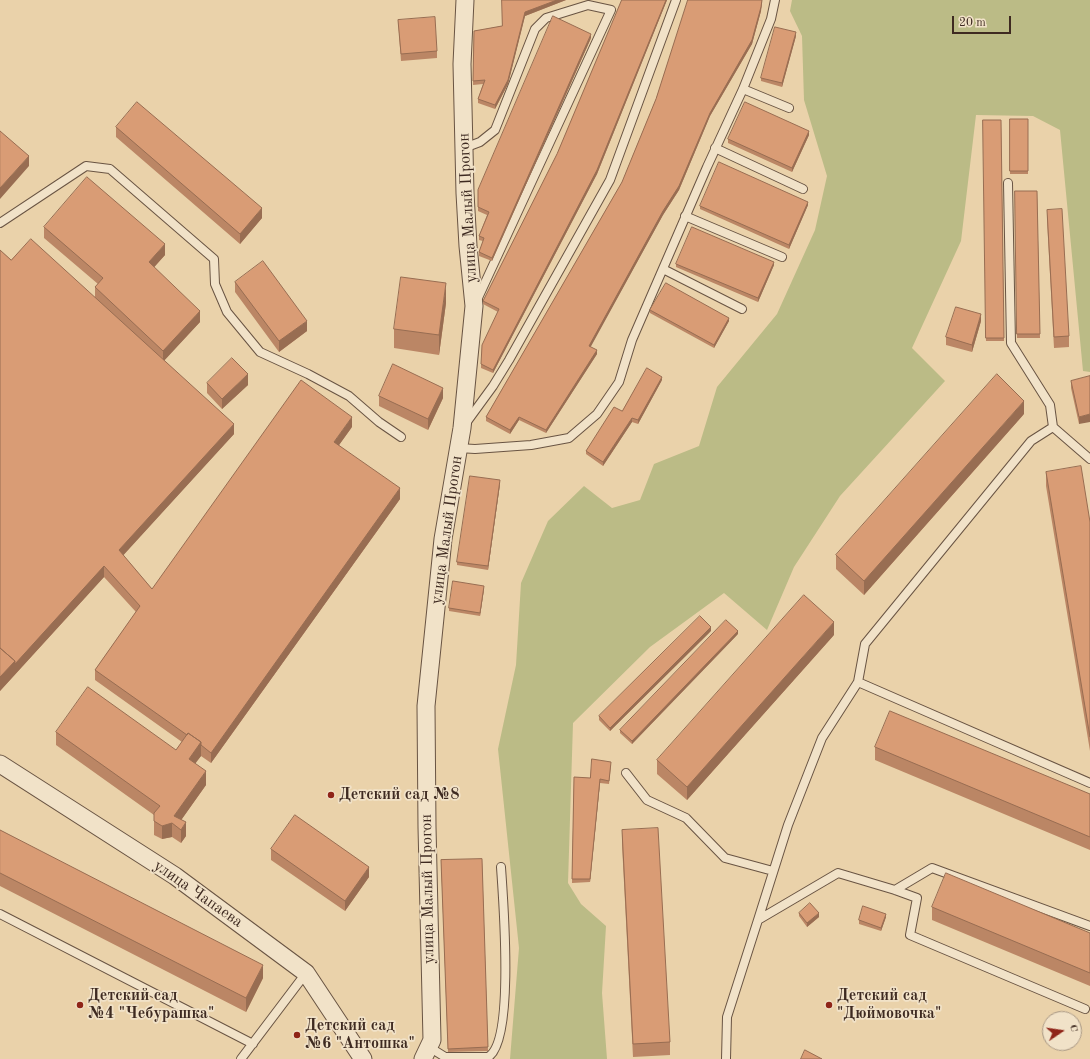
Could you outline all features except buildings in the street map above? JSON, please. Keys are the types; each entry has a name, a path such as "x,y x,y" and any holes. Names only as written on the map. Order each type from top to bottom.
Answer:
{"street":[{"name":"улица Малый Прогон","path":"426,1053 432,1040 427,835 426,706 443,539 462,428 474,306 468,246 464,148 462,64 466,0"},
{"name":"улица Чапаева","path":"0,764 176,876 306,973 363,1059"}],"lane":[{"path":"462,428 497,380 610,180 676,0"},
{"path":"458,448 475,449 531,445 569,438 597,414 619,382 632,340 715,148 743,89 771,19 775,0"},
{"path":"464,148 480,142 495,130 535,29 546,18 588,5 611,10 474,306"},
{"path":"743,89 789,108"},
{"path":"715,148 802,189"},
{"path":"0,223 86,166 110,169 214,259 215,284 227,312 260,352 308,374 349,396 379,422 401,437"},
{"path":"1008,183 1011,343 1050,405 1053,427 1090,459"},
{"path":"685,216 782,257"},
{"path":"663,269 742,308"},
{"path":"726,1059 727,1017 788,825 822,738 858,682 865,644 1031,441 1053,427"},
{"path":"858,682 1090,783"},
{"path":"626,773 647,800 686,818 725,858 774,871"},
{"path":"426,1053 444,1057 488,1057 493,1054 501,1037 506,956 501,867"},
{"path":"895,890 932,868 1090,926"},
{"path":"758,920 838,873 917,898 910,934 1085,1009"},
{"path":"0,914 253,1044"},
{"path":"241,1059 306,973"}],"green space":[{"path":"792,0 1090,0 1090,372 1083,371 1060,130 1033,116 976,115 961,241 912,348 945,381 840,496 794,567 767,630 724,593 650,647 573,723 568,883 581,904 606,926 602,993 607,1059 510,1059 519,948 498,749 516,665 521,583 548,521 584,486 612,508 640,500 654,464 699,446 717,387 777,314 815,230 827,176 804,100 802,36 790,11"}],"place":[{"name":"Детский сад №8","path":"331,795"},
{"name":"Детский сад №4 \"Чебурашка\"","path":"80,1005"},
{"name":"Детский сад \"Дюймовочка\"","path":"829,1005"},
{"name":"Детский сад №6 \"Антошка\"","path":"297,1035"}]}
